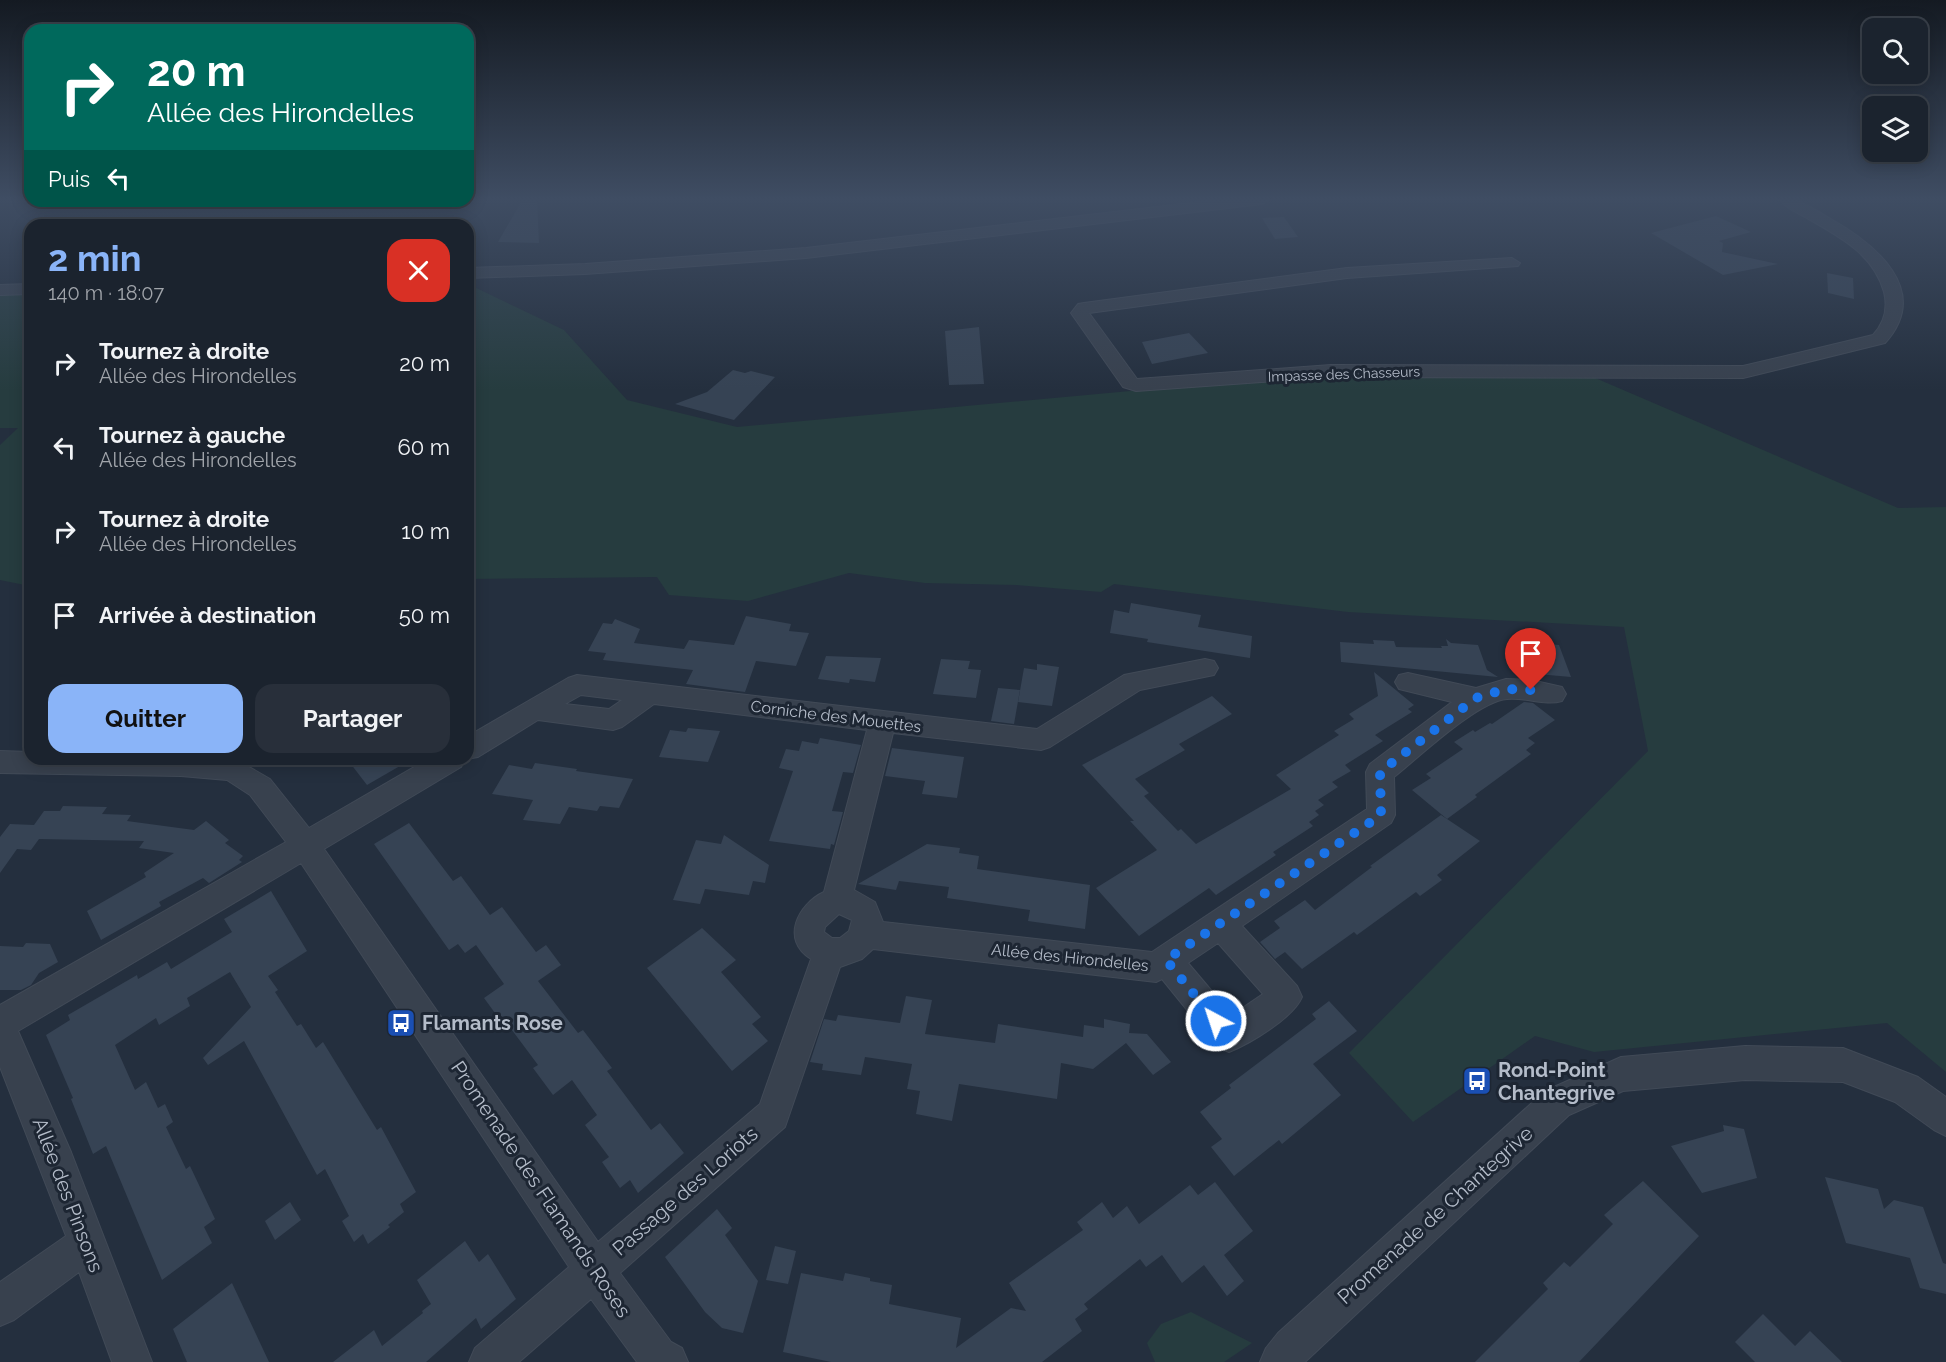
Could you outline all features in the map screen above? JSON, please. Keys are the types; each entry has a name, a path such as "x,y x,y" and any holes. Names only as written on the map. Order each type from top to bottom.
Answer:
{"street":[{"path":"474,273 688,263"},
{"name":"Impasse des Chasseurs","path":"1512,263 1329,275 1084,308 1080,313 1130,383 1136,385 1331,371 1743,372 1879,339 1885,333 1896,308 1888,274 1876,263"},
{"path":"0,290 24,289"},
{"name":"Corniche des Mouettes","path":"474,745 534,710 613,720 650,694 1041,740 1133,682 1205,669"},
{"path":"1408,682 1476,698"},
{"name":"Allée des Hirondelles","path":"866,934 1156,968 1381,815 1380,772 1476,698 1506,689 1553,694"},
{"path":"837,900 882,722"},
{"name":"Promenade des Flamands Roses","path":"0,762 24,762"},
{"name":"Promenade des Flamands Roses","path":"181,765 232,769 260,787 306,846 594,1270 657,1356 668,1362"},
{"path":"0,1023 442,765"},
{"path":"837,900 855,904 861,909 868,922 866,934 859,944 850,950 838,953 829,952 817,946 812,940 809,927 818,910 837,900"},
{"path":"1166,960 1229,1036 1286,996 1221,924"},
{"name":"Passage des Loriots","path":"489,1362 773,1115 829,952"},
{"name":"Allée des Pinsons","path":"0,1029 20,1072 88,1243 132,1362"},
{"name":"Promenade de Chantegrive","path":"1280,1362 1292,1347 1557,1103 1622,1074 1745,1064 1843,1065 1906,1089 1946,1118"},
{"path":"0,1306 88,1243"}],"green space":[{"path":"474,287 564,330 627,400 737,427 1273,378 1579,371 1898,508 1946,507 1946,1072 1887,1023 1594,1052 1535,1036 1413,1122 1349,1053 1648,751 1624,627 1348,612 1114,584 1101,592 1016,585 925,583 849,573 748,601 669,595 657,577 474,579"},
{"path":"0,293 24,293 24,585 0,580 0,445 18,428 0,428"},
{"path":"1191,1312 1252,1343 1224,1362 1155,1362 1147,1343 1161,1324"}],"building":[{"path":"1702,263 1778,264 1723,275"},
{"path":"1827,273 1853,278 1854,299 1828,293"},
{"path":"979,327 984,384 949,385 945,331"},
{"path":"1189,333 1208,353 1152,364 1142,342"},
{"path":"733,370 745,373 751,371 775,377 734,420 675,404 707,392"},
{"path":"1131,603 1201,615 1198,627 1252,636 1250,658 1147,642 1148,639 1110,633 1114,610 1129,613"},
{"path":"746,616 791,624 789,631 809,633 796,666 756,661 745,692 686,684 693,670 603,660 606,653 588,651 603,623 612,624 615,619 640,629 634,643 684,649 689,640 734,645"},
{"path":"1446,639 1451,643 1478,645 1487,670 1498,677 1341,662 1340,642 1374,644 1373,640 1394,641 1396,647 1442,648 1441,646 1448,646"},
{"path":"1538,643 1559,645 1571,677 1537,674 1528,651 1540,652"},
{"path":"826,656 881,658 875,682 850,679 849,683 818,679"},
{"path":"941,659 970,661 968,669 981,670 976,698 933,694"},
{"path":"1037,664 1059,667 1052,706 1018,702 1024,668 1037,670"},
{"path":"1374,672 1414,705 1408,709 1412,712 1375,735 1383,741 1345,765 1351,771 1332,782 1338,787 1318,800 1324,805 1315,811 1319,815 1309,822 1313,826 1273,852 1276,855 1216,895 1209,888 1139,936 1096,888 1157,850 1130,821 1134,821 1082,765 1212,696 1232,714 1179,744 1185,750 1135,779 1149,793 1144,796 1178,831 1181,829 1196,844 1291,789 1276,775 1339,735 1334,731 1354,719 1349,714 1378,696"},
{"path":"998,688 1020,690 1014,724 991,721"},
{"path":"1524,702 1533,703 1555,720 1528,738 1535,743 1526,750 1531,754 1475,795 1477,797 1447,819 1412,790 1431,778 1426,774 1463,749 1454,742 1473,730 1475,732 1492,724"},
{"path":"688,728 720,731 708,762 659,757 670,730 686,732"},
{"path":"820,738 861,745 853,773 843,772 832,811 843,812 834,845 831,844 830,849 769,841 793,771 779,768 786,749 799,751 802,741 818,744"},
{"path":"892,748 964,757 957,798 922,794 925,781 885,776"},
{"path":"535,763 633,779 619,808 600,806 597,811 569,807 560,824 523,820 533,800 492,794 509,765 532,769"},
{"path":"352,765 402,765 367,785"},
{"path":"63,806 107,807 102,814 131,815 127,821 194,830 206,821 229,840 225,843 243,856 239,860 242,862 209,883 203,878 159,902 161,906 101,940 87,911 146,877 144,873 174,853 139,848 144,841 39,839 31,850 17,849 0,873 0,837 10,824 34,825 44,811 60,811"},
{"path":"1441,815 1480,841 1437,875 1442,880 1420,896 1416,892 1357,935 1354,932 1302,969 1285,952 1275,959 1260,942 1280,928 1274,921 1305,900 1315,910 1372,867 1370,866"},
{"path":"409,823 453,881 461,876 490,915 502,907 536,952 546,945 561,965 538,981 578,1033 583,1030 612,1068 607,1071 651,1130 660,1123 684,1153 638,1193 630,1180 620,1188 602,1162 609,1157 585,1125 597,1115 572,1080 553,1095 533,1068 538,1065 506,1022 503,1024 484,998 504,984 476,945 465,953 458,944 449,950 374,844"},
{"path":"724,835 769,865 765,883 753,881 749,895 705,889 700,904 673,900 696,840 721,844"},
{"path":"927,844 960,848 959,853 979,856 977,869 1090,885 1085,929 1028,921 1030,910 947,898 949,887 899,881 896,890 858,884"},
{"path":"271,891 307,951 268,976 278,990 275,992 297,1026 301,1024 316,1048 323,1042 377,1130 381,1127 416,1192 400,1204 404,1212 388,1225 390,1227 368,1244 363,1234 354,1242 342,1221 349,1216 325,1169 317,1175 244,1041 208,1065 203,1058 251,1007 230,972 187,998 190,1006 159,1025 156,1018 115,1045 135,1090 146,1082 158,1108 165,1104 173,1122 166,1127 186,1169 190,1166 215,1219 204,1227 212,1243 162,1280 106,1146 93,1154 71,1099 73,1098 46,1035 70,1020 68,1015 137,975 138,979 167,962 171,969 232,932 224,919"},
{"path":"702,928 736,960 721,972 761,1017 752,1024 768,1041 732,1071 647,968"},
{"path":"26,943 50,944 58,962 39,973 31,985 21,990 0,990 0,946 23,947"},
{"path":"906,996 932,1000 925,1034 995,1043 998,1024 1083,1037 1084,1025 1104,1028 1104,1019 1130,1024 1129,1033 1147,1034 1171,1062 1153,1075 1126,1043 1093,1069 1061,1063 1057,1099 959,1084 952,1121 916,1114 920,1091 907,1089 912,1064 865,1057 861,1075 822,1070 823,1064 810,1062 824,1019 836,1021 838,1015 900,1023"},
{"path":"1329,1001 1357,1031 1313,1064 1341,1095 1282,1144 1279,1140 1234,1176 1211,1147 1222,1139 1200,1112 1231,1088 1229,1085 1316,1019 1312,1014"},
{"path":"1723,1125 1744,1129 1757,1178 1702,1193 1671,1146 1724,1131"},
{"path":"1825,1177 1878,1189 1884,1209 1894,1200 1923,1207 1943,1263 1946,1264 1946,1294 1920,1288 1910,1258 1846,1243"},
{"path":"1643,1181 1699,1236 1579,1362 1475,1362 1548,1289 1543,1283 1564,1262 1570,1267 1613,1224 1604,1215"},
{"path":"1215,1182 1253,1231 1224,1255 1244,1281 1227,1296 1204,1265 1182,1283 1162,1255 1146,1267 1140,1259 1084,1304 1088,1309 1075,1319 1082,1331 1042,1362 831,1362 783,1352 801,1273 843,1281 845,1273 870,1278 870,1281 892,1285 889,1304 961,1318 956,1348 1011,1308 1026,1311 1009,1283 1083,1230 1077,1222 1102,1202 1113,1218 1127,1206 1139,1224 1190,1185 1198,1195"},
{"path":"290,1202 301,1220 275,1240 265,1221"},
{"path":"717,1209 732,1228 725,1235 758,1281 743,1333 722,1328 705,1312 665,1257"},
{"path":"465,1241 479,1262 488,1254 516,1299 481,1329 476,1318 426,1362 333,1362 374,1330 382,1346 423,1313 422,1311 431,1304 417,1280"},
{"path":"775,1246 796,1251 788,1284 766,1280"},
{"path":"232,1283 269,1362 187,1362 173,1329"},
{"path":"1763,1314 1795,1346 1810,1331 1842,1362 1755,1362 1735,1342"}],"place":[{"name":"Flamants Rose","path":"401,1023"},
{"name":"Rond-Point Chantegrive","path":"1477,1081"}],"route":[{"path":"1216,1021 1166,960 1381,815 1380,772 1476,698 1506,689 1531,690"}]}
